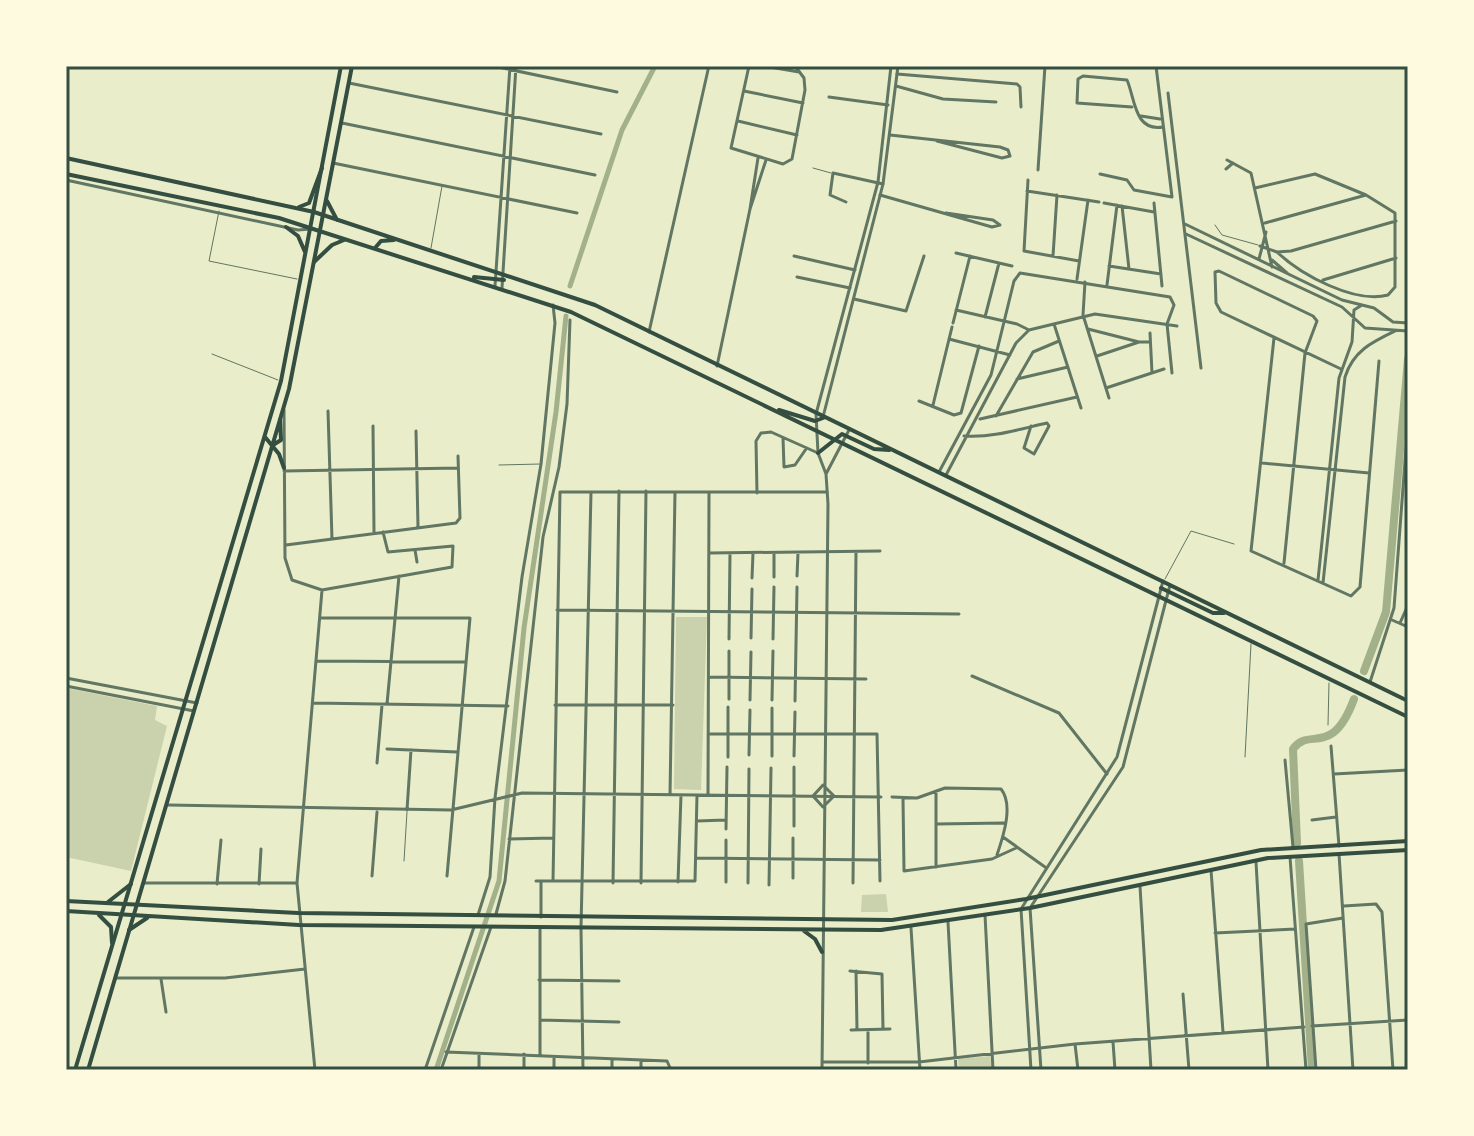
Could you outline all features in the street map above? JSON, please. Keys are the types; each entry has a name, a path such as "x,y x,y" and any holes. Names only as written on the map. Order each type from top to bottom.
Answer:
{"main road":[{"path":"75,1070 281,381 341,66"},
{"path":"88,1070 271,445 281,440 280,416 289,389 352,66"},
{"path":"66,158 314,212 504,278 595,305 823,417 847,433 946,475 1408,701"},
{"path":"286,205 300,207 309,203 322,168"},
{"path":"66,174 279,218 553,305 816,429 1408,717"},
{"path":"327,201 338,222"},
{"path":"286,227 298,236 306,255"},
{"path":"314,262 332,245 346,239"},
{"path":"375,248 381,241 396,239"},
{"path":"472,278 497,275"},
{"path":"281,381 289,389"},
{"path":"776,410 815,421 823,417"},
{"path":"268,421 265,440 284,469"},
{"path":"818,453 834,438 847,433"},
{"path":"1161,588 1216,614 1227,613"},
{"path":"66,901 298,913 904,919 1026,899 1241,854 1293,847 1408,841"},
{"path":"66,911 299,925 823,930 911,928 1030,908 1256,861 1408,850"},
{"path":"104,904 131,884"},
{"path":"93,913 108,923 112,943"},
{"path":"129,930 151,916"},
{"path":"798,929 811,935 822,952"}],"street":[{"path":"493,66 516,68 617,92"},
{"path":"749,66 732,150 788,163 797,135 805,82 795,66"},
{"path":"764,66 799,72"},
{"path":"823,417 878,194 891,66"},
{"path":"822,1070 828,553 826,474 818,453 815,421 855,270 883,184 898,66"},
{"path":"1038,170 1045,66"},
{"path":"1100,174 1127,180 1134,190 1172,197 1156,66"},
{"path":"495,286 510,68"},
{"path":"502,288 516,68"},
{"path":"649,333 708,70"},
{"path":"897,74 1017,84 1020,87 1021,107"},
{"path":"1132,107 1077,103 1078,79 1083,76 1127,80 1132,107 1150,127 1163,127"},
{"path":"349,83 601,134"},
{"path":"896,86 943,99 996,102"},
{"path":"744,91 803,103"},
{"path":"1168,93 1201,368"},
{"path":"829,97 888,105"},
{"path":"1141,116 1151,120 1162,119"},
{"path":"737,121 797,135"},
{"path":"342,123 595,175"},
{"path":"890,135 1000,147 1008,150 1010,156 1002,158 937,141"},
{"path":"1164,136 1173,135"},
{"path":"882,152 888,152"},
{"path":"750,209 749,197 759,158"},
{"path":"717,366 750,209 766,160"},
{"path":"1227,160 1249,171 1264,223 1272,267"},
{"path":"333,163 577,213"},
{"path":"1226,169 1233,163"},
{"path":"846,202 830,194 833,173 883,184"},
{"path":"1255,188 1315,174 1393,210 1396,221 1395,287 1388,295 1363,296 1323,280 1277,252"},
{"path":"66,180 286,227 311,229"},
{"path":"1028,180 1024,251 1079,261"},
{"path":"1027,191 1154,212"},
{"path":"878,194 992,227 1000,225 993,220 946,213"},
{"path":"1053,257 1057,195"},
{"path":"1264,223 1366,195"},
{"path":"1077,281 1088,200"},
{"path":"1154,203 1162,286"},
{"path":"1107,285 1120,205"},
{"path":"1120,205 1129,269"},
{"path":"1260,246 1277,252 1302,249 1396,221"},
{"path":"1185,224 1342,300 1380,311 1393,322 1408,323"},
{"path":"1258,260 1266,232"},
{"path":"1186,234 1342,307 1371,330 1408,331"},
{"path":"1233,256 1236,250"},
{"path":"956,253 1012,266"},
{"path":"794,256 855,270"},
{"path":"854,299 906,311 924,256"},
{"path":"933,407 970,256"},
{"path":"1323,280 1396,258"},
{"path":"1271,259 1290,276"},
{"path":"985,317 999,263"},
{"path":"1109,266 1161,274"},
{"path":"1283,565 1305,353 1316,318 1219,271 1215,272 1218,310 1305,353 1341,369"},
{"path":"938,472 989,379 1014,281 1020,273 1170,297 1174,305 1167,324 1172,373"},
{"path":"797,277 850,288"},
{"path":"1085,282 1083,315 1109,398"},
{"path":"480,916 490,877 524,565 541,464 555,323 553,305"},
{"path":"1320,581 1341,369 1352,342 1353,316 1356,307 1362,305"},
{"path":"956,310 1029,330 1083,315 1103,314 1177,326"},
{"path":"494,916 505,881 512,794 543,537 559,467 565,420 570,320"},
{"path":"1054,324 1081,408"},
{"path":"1087,329 1150,342"},
{"path":"946,475 959,445 1010,355 1029,330"},
{"path":"1332,469 1347,368 1362,349 1395,331"},
{"path":"1150,333 1152,373"},
{"path":"1274,338 1251,551 1351,596 1360,587 1379,361"},
{"path":"949,339 1010,355"},
{"path":"996,416 1036,349 1059,341"},
{"path":"1096,356 1139,342"},
{"path":"919,401 954,415 961,413 979,346"},
{"path":"1017,379 1068,367"},
{"path":"1106,388 1164,369"},
{"path":"980,419 1077,397"},
{"path":"284,402 286,564 292,580 322,590 448,569 453,564 454,550 450,545 388,552 383,532"},
{"path":"328,411 332,539"},
{"path":"1370,682 1392,620 1408,421"},
{"path":"964,436 988,436 1031,426 1047,423 1049,426 1034,454 1024,448 1031,426"},
{"path":"373,426 374,533"},
{"path":"416,431 418,527"},
{"path":"757,493 756,441 764,432 818,453"},
{"path":"826,474 847,433"},
{"path":"783,438 784,467 795,465 807,447"},
{"path":"953,442 959,445"},
{"path":"286,545 456,523 460,518 458,456"},
{"path":"1262,463 1369,473"},
{"path":"284,469 458,468"},
{"path":"613,883 619,491"},
{"path":"641,883 646,491"},
{"path":"553,881 560,492 827,492"},
{"path":"583,1070 581,928 585,882 591,492"},
{"path":"670,795 675,492"},
{"path":"708,795 709,492"},
{"path":"1401,519 1408,521"},
{"path":"415,548 417,562"},
{"path":"710,553 880,551"},
{"path":"853,883 856,552"},
{"path":"729,639 730,553"},
{"path":"752,578 753,553"},
{"path":"774,553 774,577"},
{"path":"797,576 798,553"},
{"path":"377,763 392,662 399,576"},
{"path":"1031,1070 1021,909 1117,757 1163,581"},
{"path":"1041,1070 1030,908 1126,761 1170,585"},
{"path":"773,639 774,587"},
{"path":"795,701 797,587"},
{"path":"751,638 752,589"},
{"path":"315,1070 297,883 322,590"},
{"path":"1400,623 1408,605"},
{"path":"557,610 959,614"},
{"path":"320,618 470,618 447,876"},
{"path":"1392,620 1408,627"},
{"path":"729,651 729,699"},
{"path":"772,700 773,651"},
{"path":"750,700 751,652"},
{"path":"317,661 465,662"},
{"path":"972,676 1059,713 1107,774"},
{"path":"709,677 866,679"},
{"path":"66,678 197,703"},
{"path":"89,691 90,682"},
{"path":"66,686 194,711"},
{"path":"313,703 508,706"},
{"path":"555,705 673,705"},
{"path":"728,707 728,757"},
{"path":"772,708 772,756"},
{"path":"749,755 750,710"},
{"path":"794,756 795,712"},
{"path":"708,734 879,734 880,881"},
{"path":"1331,746 1339,846"},
{"path":"387,749 457,752"},
{"path":"407,810 411,750"},
{"path":"1117,757 1126,761"},
{"path":"1285,760 1293,847"},
{"path":"726,829 727,767"},
{"path":"794,767 794,826"},
{"path":"769,885 771,768"},
{"path":"748,883 749,769"},
{"path":"1334,774 1408,770"},
{"path":"823,785 834,796"},
{"path":"813,796 823,785"},
{"path":"892,797 922,797 936,790 1001,789 1006,798 1005,823 996,856"},
{"path":"936,790 936,867"},
{"path":"168,805 303,810 451,810 512,794 881,797"},
{"path":"678,882 681,795"},
{"path":"541,917 538,881 695,881 697,795"},
{"path":"813,796 823,807"},
{"path":"823,807 834,796"},
{"path":"903,798 902,869 936,867 996,856 1016,848"},
{"path":"372,876 377,810"},
{"path":"1312,820 1337,817"},
{"path":"697,821 727,820"},
{"path":"936,824 1005,823"},
{"path":"1003,837 1045,867"},
{"path":"509,839 553,838"},
{"path":"793,838 793,878"},
{"path":"217,884 221,840"},
{"path":"726,840 726,882"},
{"path":"259,884 261,849"},
{"path":"1339,854 1353,1070"},
{"path":"1290,857 1306,1070"},
{"path":"696,858 880,860"},
{"path":"1256,861 1268,1070"},
{"path":"1211,870 1223,1032"},
{"path":"144,883 297,883"},
{"path":"1140,886 1151,1070"},
{"path":"1344,906 1371,904 1381,908 1393,1070"},
{"path":"985,915 993,1070"},
{"path":"1316,1070 1306,924 1344,918"},
{"path":"948,922 956,1070"},
{"path":"425,1070 476,927"},
{"path":"441,1070 490,927"},
{"path":"540,928 540,1056"},
{"path":"911,928 920,1070"},
{"path":"1215,933 1295,929"},
{"path":"116,978 225,978 305,969"},
{"path":"883,1029 882,974 853,971 854,1030 890,1029"},
{"path":"161,979 166,1012"},
{"path":"539,980 619,981"},
{"path":"1183,994 1189,1070"},
{"path":"540,1020 619,1022"},
{"path":"1312,1026 1408,1020"},
{"path":"823,1062 919,1062 1075,1044 1304,1027"},
{"path":"868,1029 868,1063"},
{"path":"1113,1041 1115,1070"},
{"path":"1075,1044 1078,1070"},
{"path":"446,1052 667,1061 671,1070"},
{"path":"479,1053 479,1070"},
{"path":"524,1054 524,1070"},
{"path":"554,1057 554,1070"},
{"path":"612,1060 612,1070"},
{"path":"641,1061 641,1070"},
{"path":"704,1070 785,1070"}],"lane":[{"path":"813,168 833,173"},
{"path":"430,250 443,184"},
{"path":"219,211 209,261 301,280"},
{"path":"1215,225 1222,235 1260,246"},
{"path":"212,354 281,381"},
{"path":"499,465 541,464"},
{"path":"1163,581 1169,577 1191,531 1234,544"},
{"path":"1169,577 1170,585"},
{"path":"1245,757 1251,643"},
{"path":"1328,725 1329,680"},
{"path":"404,861 407,810"}],"green space":[{"path":"676,617 707,617 701,790 674,789"},
{"path":"66,688 157,706 155,720 167,726 131,871 66,857"},
{"path":"886,894 888,912 861,912 862,895"},
{"path":"990,1056 992,1070 959,1070 958,1059"}],"waterway":[{"path":"570,286 622,130 655,66"},
{"path":"436,1070 499,881 524,628 556,412 566,316"},
{"path":"1364,671 1386,612 1408,359"},
{"path":"1297,843 1293,749 1299,743 1321,738 1337,729 1354,699"},
{"path":"1299,861 1312,1070"}]}
